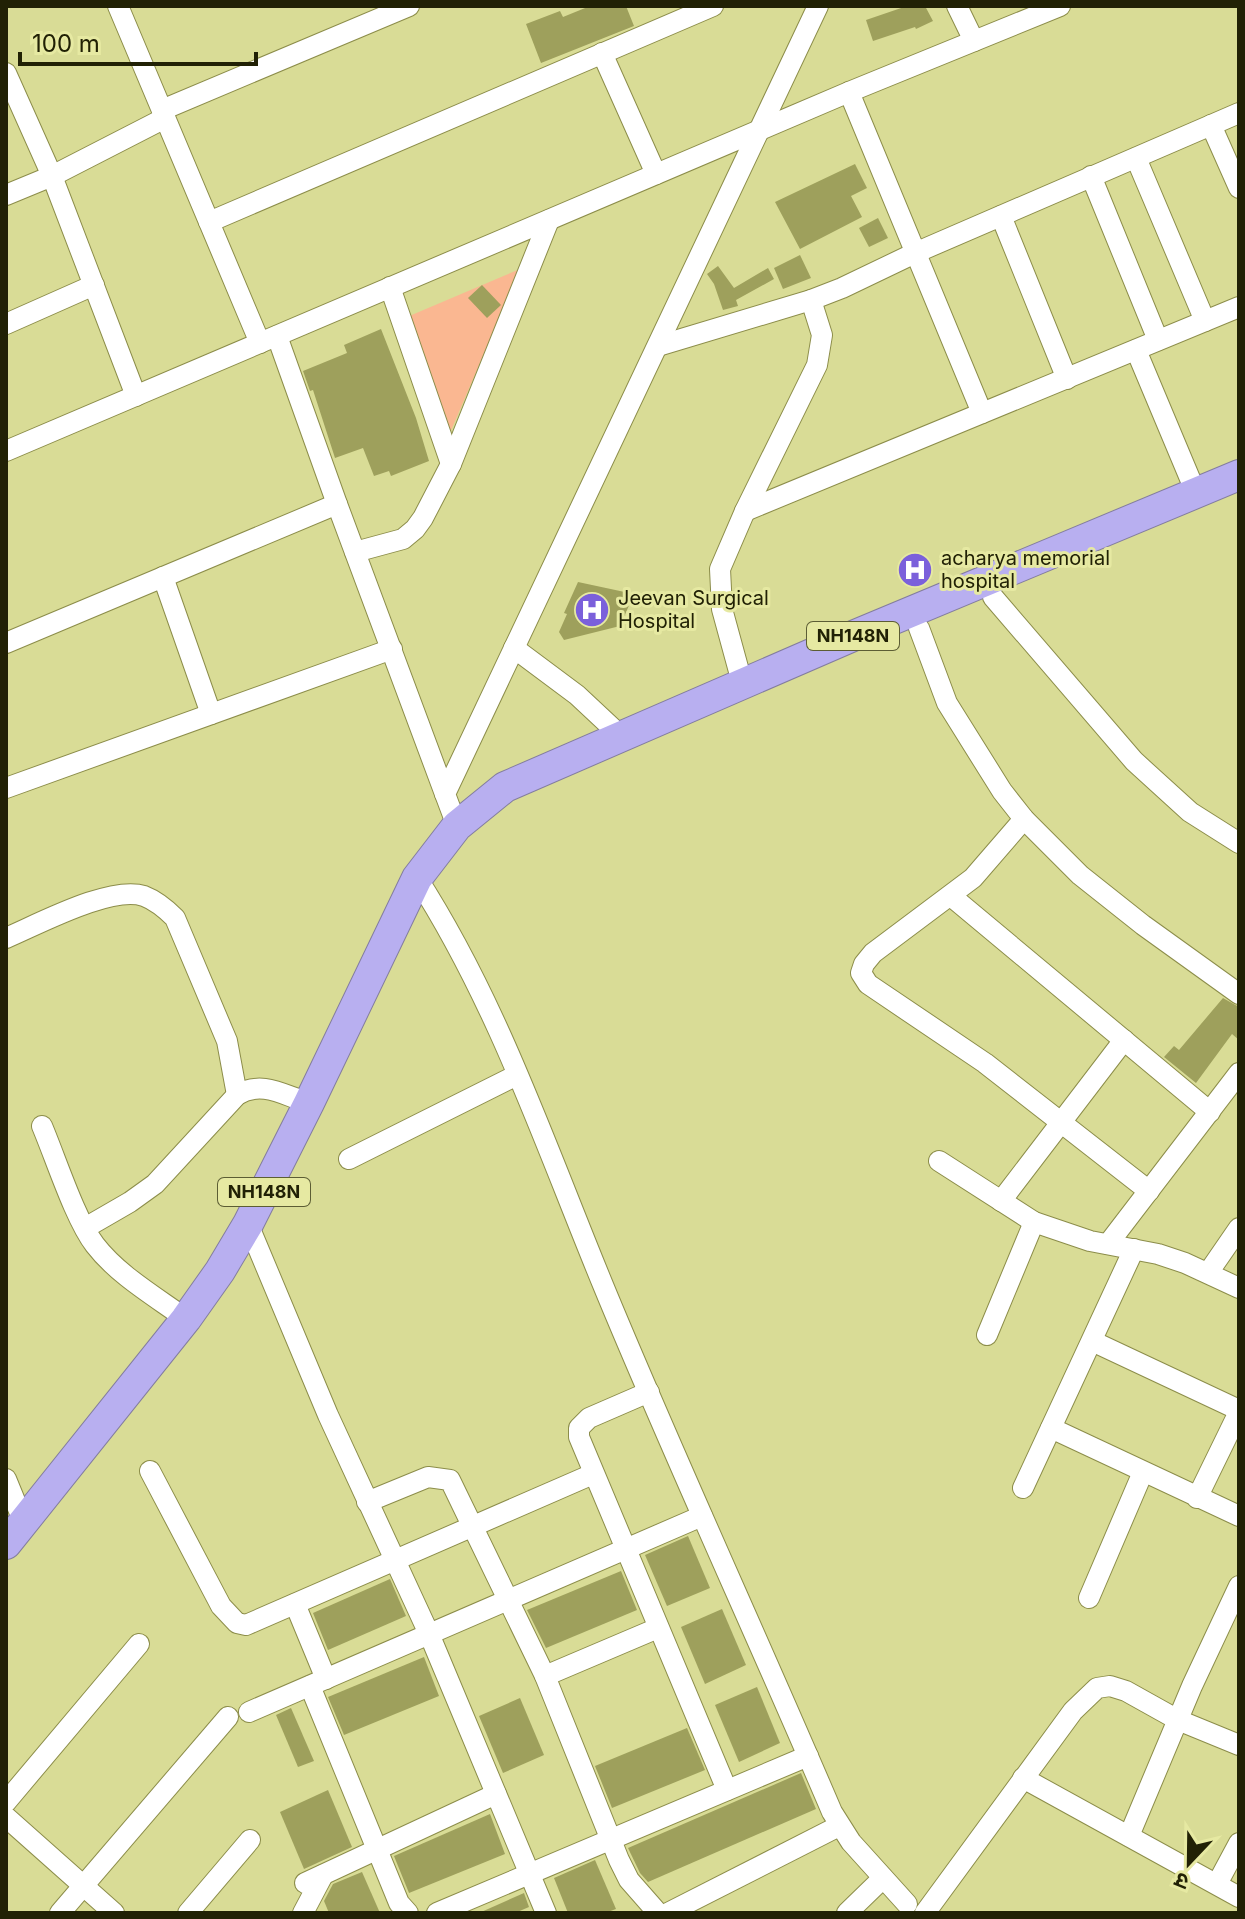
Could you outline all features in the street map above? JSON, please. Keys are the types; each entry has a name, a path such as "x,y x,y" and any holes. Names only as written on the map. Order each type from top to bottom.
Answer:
{"highway":[{"name":"NH148N","path":"15,1534 186,1319 220,1271 248,1224 309,1103 417,878 466,819 505,787 853,636 1239,475"},
{"name":"NH148N","path":"466,819 512,803 1239,493"}],"street":[{"path":"118,6 209,222 269,340 337,504 445,794 466,819"},
{"path":"6,195 52,176 163,114 370,14 409,6"},
{"path":"209,222 713,6"},
{"path":"445,794 818,6"},
{"path":"957,6 974,41"},
{"path":"6,451 849,92 1060,6"},
{"path":"602,53 656,174"},
{"path":"6,73 52,176 136,396"},
{"path":"849,92 982,413"},
{"path":"658,346 811,300 1239,113"},
{"path":"1211,125 1239,188"},
{"path":"1136,158 1205,321"},
{"path":"1091,176 1158,340"},
{"path":"1001,216 1067,379"},
{"path":"355,552 403,539 415,529 451,464 549,220"},
{"path":"6,324 94,285"},
{"path":"390,287 451,464"},
{"path":"743,686 722,609 720,569 817,365 822,335 811,300"},
{"path":"745,511 1239,307"},
{"path":"1136,350 1196,493"},
{"path":"6,643 337,504"},
{"path":"163,577 211,714"},
{"path":"993,597 1134,761 1190,812 1239,843"},
{"path":"919,628 947,703 1002,791 1024,819 1080,875 1239,994"},
{"path":"514,648 577,695 623,738"},
{"path":"6,788 392,649"},
{"path":"1024,819 993,857 951,896 873,953 861,973 868,984 985,1063 1149,1191"},
{"path":"417,878 473,975 702,1516 839,1826 883,1878 916,1908 1023,1778 1073,1711 1097,1688 1110,1686 1126,1691 1178,1720 1239,1745"},
{"path":"6,938 119,893 143,896 161,905 175,918 227,1041 237,1095"},
{"path":"951,896 1210,1112"},
{"path":"1001,1201 1124,1040"},
{"path":"1108,1244 1239,1073"},
{"path":"349,1159 517,1075"},
{"path":"85,1228 155,1184 237,1095 250,1087 262,1087 309,1103"},
{"path":"42,1126 95,1245 112,1262 186,1319"},
{"path":"939,1161 1034,1222 1108,1244 1158,1254 1239,1288"},
{"path":"987,1335 1034,1222"},
{"path":"248,1224 367,1502 430,1636 546,1913"},
{"path":"1208,1273 1239,1228"},
{"path":"1023,1488 1134,1249"},
{"path":"1092,1341 1239,1411 1197,1498"},
{"path":"649,1392 583,1422 579,1437 727,1790"},
{"path":"1051,1428 1239,1516"},
{"path":"150,1471 221,1606 229,1617 246,1625 593,1474"},
{"path":"1089,1598 1143,1472"},
{"path":"367,1502 428,1477 450,1480 545,1676 629,1880 658,1913"},
{"path":"6,1479 15,1534"},
{"path":"249,1712 702,1516"},
{"path":"1129,1836 1239,1586"},
{"path":"295,1604 318,1683 378,1850 399,1903 408,1913"},
{"path":"545,1676 658,1628"},
{"path":"6,1802 139,1644"},
{"path":"60,1913 228,1717"},
{"path":"437,1913 808,1756"},
{"path":"1023,1778 1239,1897"},
{"path":"303,1913 314,1879 496,1794"},
{"path":"6,1817 114,1913"},
{"path":"668,1913 839,1826"},
{"path":"188,1913 250,1840"},
{"path":"1217,1884 1239,1843"},
{"path":"847,1913 883,1878"}],"shaded area":[{"path":"520,269 447,440 407,317"}],"building":[{"path":"590,6 626,6 634,26 541,63 526,24 560,11 563,17"},
{"path":"907,6 925,6 933,21 873,41 866,20"},
{"path":"855,164 867,188 851,196 862,217 800,249 775,202"},
{"path":"878,218 888,238 869,247 859,228"},
{"path":"800,255 811,278 783,289 774,268"},
{"path":"718,266 734,288 768,268 774,279 736,300 738,306 723,310 707,274"},
{"path":"482,285 501,305 487,318 468,298"},
{"path":"381,329 416,418 429,461 391,476 389,471 374,476 363,448 335,458 313,390 310,391 303,371 347,353 344,345"},
{"path":"578,582 634,594 620,626 564,640 559,632"},
{"path":"1223,998 1239,1007 1239,1040 1232,1034 1196,1083 1164,1057 1174,1046 1179,1050"},
{"path":"688,1536 710,1588 667,1606 645,1555"},
{"path":"621,1571 637,1610 546,1648 527,1610"},
{"path":"390,1579 406,1616 328,1650 313,1613"},
{"path":"722,1609 746,1665 705,1684 681,1627"},
{"path":"424,1657 439,1696 344,1735 328,1697"},
{"path":"757,1687 780,1743 739,1762 715,1705"},
{"path":"520,1698 544,1755 503,1773 479,1716"},
{"path":"291,1708 314,1761 298,1767 276,1715"},
{"path":"687,1728 705,1770 612,1808 595,1766"},
{"path":"801,1773 816,1809 648,1882 640,1873 628,1848"},
{"path":"328,1790 352,1847 304,1869 280,1812"},
{"path":"490,1814 505,1854 409,1893 394,1856"},
{"path":"595,1860 616,1909 605,1913 568,1913 554,1878"},
{"path":"362,1872 380,1913 329,1913 324,1901 333,1884"},
{"path":"524,1893 529,1907 515,1913 479,1913"}],"place":[{"name":"acharya memorial hospital","path":"915,570"},
{"name":"Jeevan Surgical Hospital","path":"592,610"}]}
